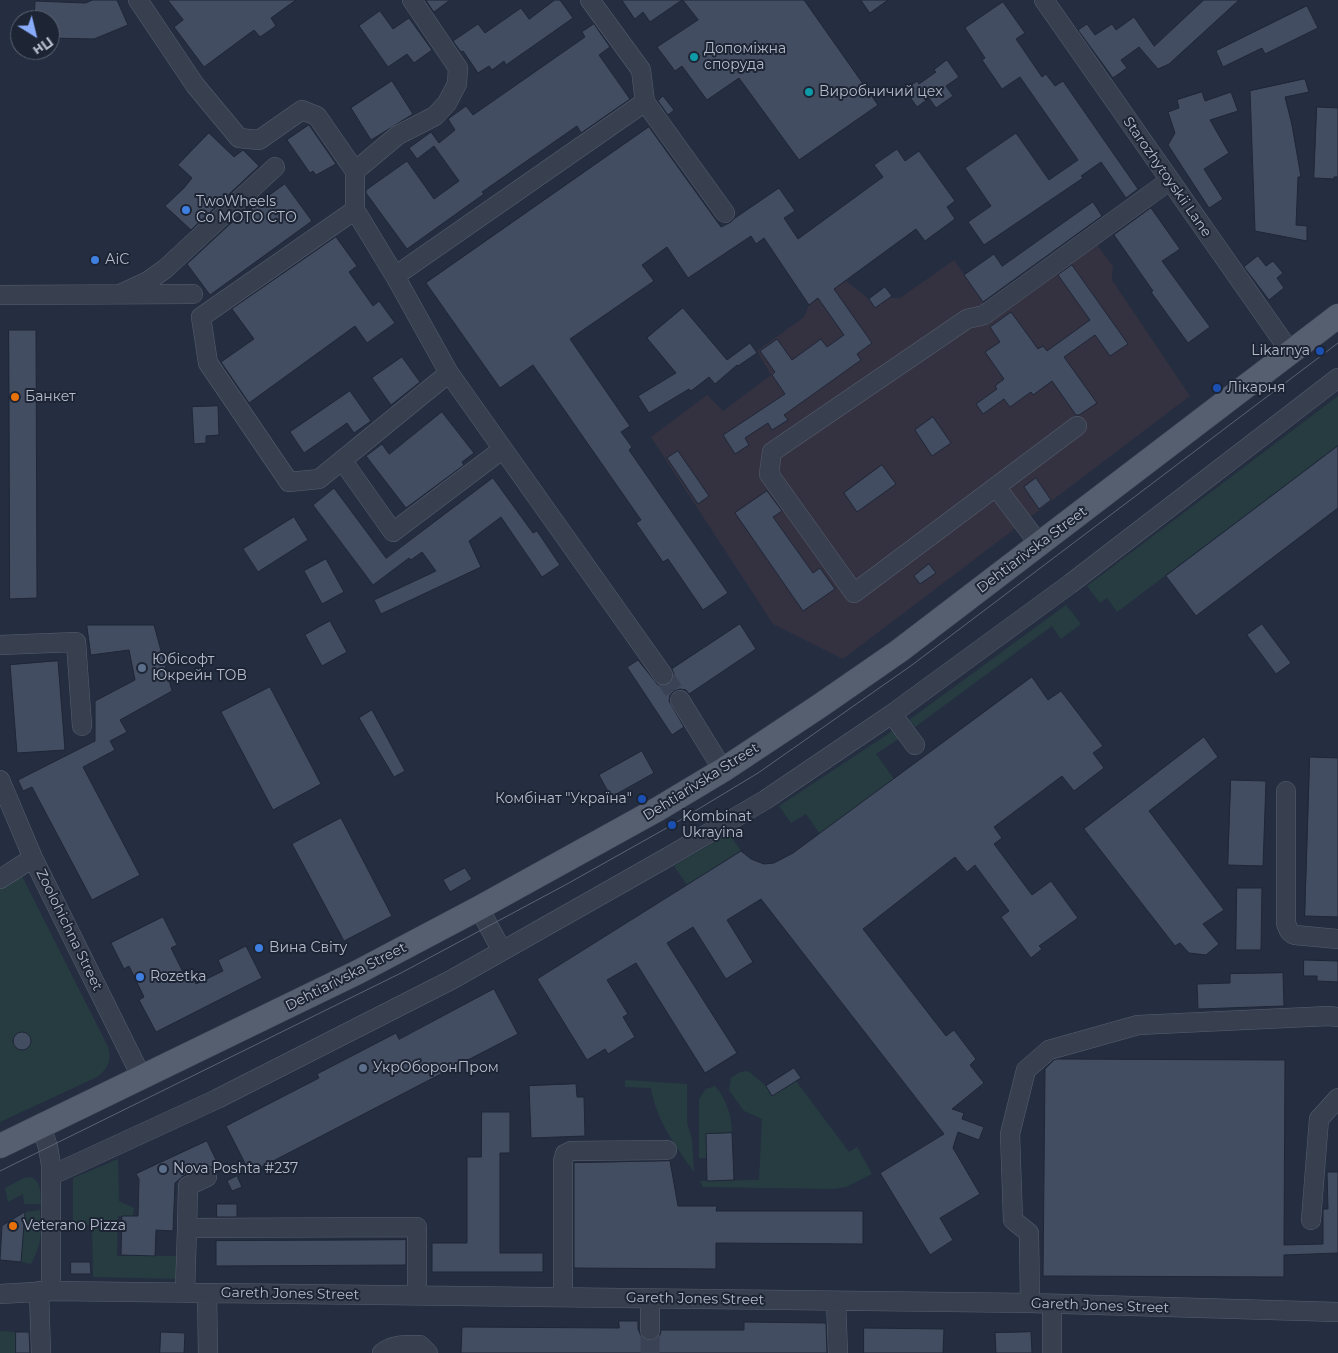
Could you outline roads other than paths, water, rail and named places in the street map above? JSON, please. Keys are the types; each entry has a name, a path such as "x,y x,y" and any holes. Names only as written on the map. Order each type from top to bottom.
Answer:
{"main road":[{"name":"Dehtiarivska Street","path":"0,1146 358,972 479,908 658,809 723,770 821,706 899,650 1040,545 1338,316"}],"street":[{"path":"138,0 195,85 239,138 259,140 302,110 317,116 355,171 355,210 395,276 449,374 662,676"},
{"path":"355,171 398,136 435,116 447,103 457,84 458,68 412,0"},
{"path":"590,0 641,70 645,102 725,213"},
{"name":"Starozhytoyskii Lane","path":"1044,0 1169,181 1291,352"},
{"path":"395,276 645,102"},
{"path":"120,294 148,282 165,269 275,167"},
{"path":"1077,426 854,594 769,474 772,452 967,319 984,314 1169,181"},
{"path":"355,210 200,317 208,363 289,482 319,479 449,374"},
{"path":"0,295 193,294"},
{"path":"52,1175 217,1099 451,980 765,800 813,770 1070,584 1338,378"},
{"path":"342,460 393,532 503,448"},
{"path":"996,486 1040,545"},
{"path":"0,644 76,642 82,726"},
{"path":"680,700 723,770"},
{"path":"892,714 915,745"},
{"name":"Zoolohichna Street","path":"0,780 33,858 142,1078"},
{"path":"1286,791 1286,923 1288,930 1295,936 1338,939"},
{"path":"0,880 33,858"},
{"path":"479,908 502,950"},
{"path":"1030,1303 1029,1233 1013,1220 1010,1134 1026,1070 1049,1050 1138,1025 1336,1017"},
{"path":"1311,1220 1320,1119 1338,1098"},
{"path":"41,1126 48,1147 52,1175 41,1353"},
{"path":"563,1297 563,1161 565,1154 571,1151 667,1150"},
{"path":"185,1292 188,1186 207,1177"},
{"path":"187,1228 417,1227 417,1296"},
{"name":"Gareth Jones Street","path":"0,1294 45,1291 185,1292 1030,1303 1338,1312"},
{"path":"207,1293 208,1353"},
{"path":"650,1299 650,1330"},
{"path":"836,1301 838,1353"},
{"path":"1052,1305 1052,1353"},
{"path":"382,1353 399,1345 420,1345 428,1353"}],"tunnel":[{"path":"663,675 680,700"},
{"path":"650,1330 650,1353"}],"tram line":[{"path":"0,1171 401,973 567,884 672,825 758,773 912,665 1338,343"}],"place":[{"name":"Допоміжна споруда","path":"694,57"},
{"name":"Виробничий цех","path":"809,92"},
{"name":"TwoWheels Co МОТО СТО","path":"186,210"},
{"name":"АіС","path":"95,260"},
{"name":"Likarnya","path":"1320,351"},
{"name":"Лікарня","path":"1217,388"},
{"name":"Банкет","path":"15,397"},
{"name":"Юбісофт Юкрейн ТОВ","path":"142,668"},
{"name":"Комбінат \"Україна\"","path":"642,799"},
{"name":"Kombinat Ukrayina","path":"672,825"},
{"name":"Вина Світу","path":"259,948"},
{"name":"Rozetka","path":"140,977"},
{"name":"УкрОборонПром","path":"363,1068"},
{"name":"Nova Poshta #237","path":"163,1169"},
{"name":"Veterano Pizza","path":"13,1226"}]}
